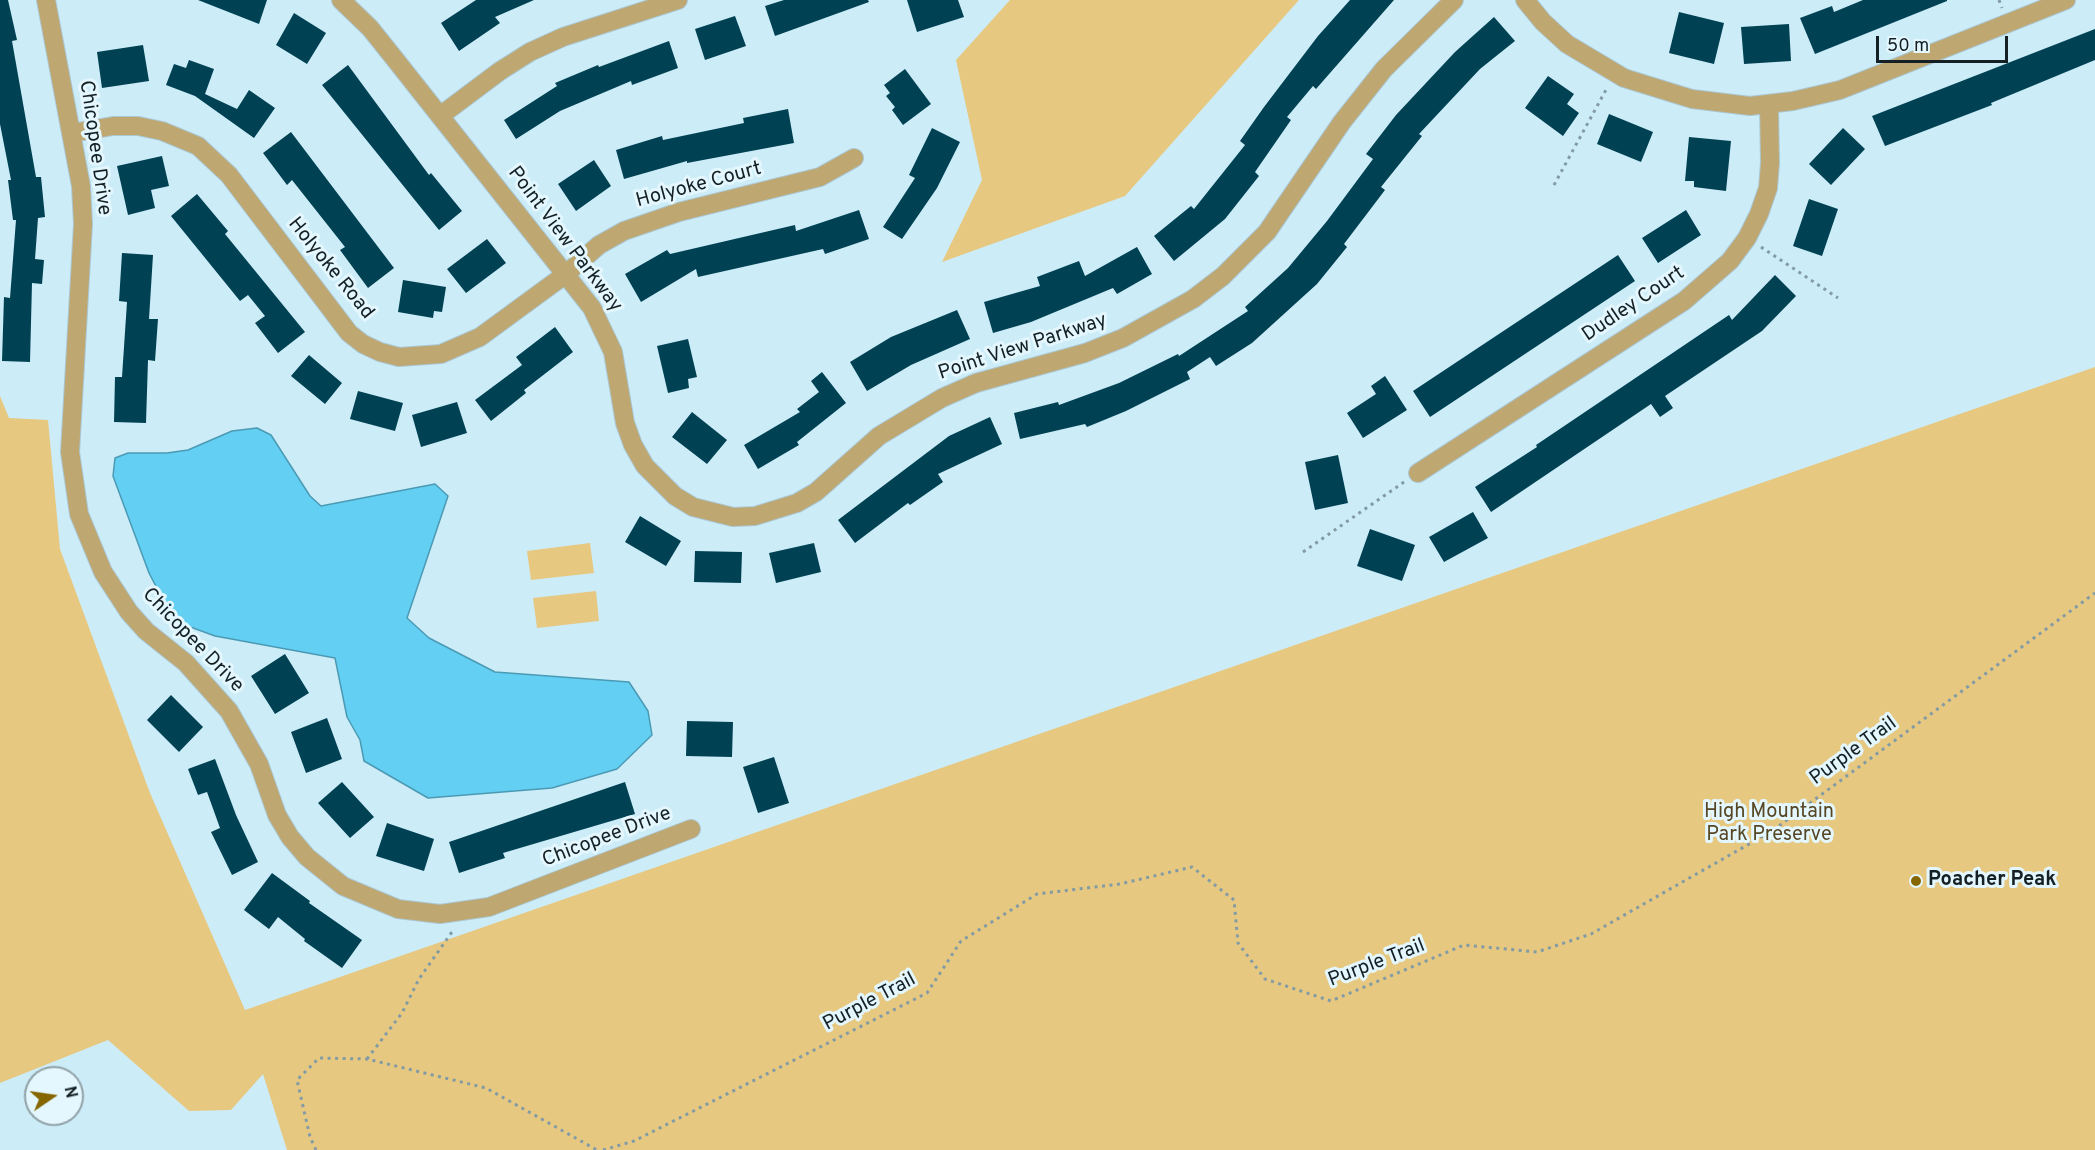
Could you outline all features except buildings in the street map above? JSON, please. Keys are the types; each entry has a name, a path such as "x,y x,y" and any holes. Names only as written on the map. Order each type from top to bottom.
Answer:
{"street":[{"name":"Chicopee Drive","path":"46,0 81,186 83,224 70,452 79,514 103,572 116,594 146,631 186,663 229,711 260,764 277,815 290,837 307,857 343,886 370,899 416,912 465,912 489,907 691,829"},
{"name":"Point View Parkway","path":"341,0 370,28 566,274 602,325 618,370 625,423 633,445 656,479 693,507 712,514 744,516 777,511 816,492 879,436 942,398 976,383 1085,353 1123,338 1159,320 1200,294 1223,276 1267,232 1342,122 1384,69 1454,0"},
{"path":"440,116 500,71 530,52 562,37 678,0"},
{"path":"1525,0 1543,22 1567,44 1616,74 1657,91 1728,105 1769,104 1840,90 1875,79 2066,0"},
{"name":"Dudley Court","path":"1418,473 1684,301 1723,268 1747,238 1768,188 1769,104"},
{"name":"Holyoke Road","path":"72,132 113,126 138,126 162,131 198,146 229,175 349,333 363,344 380,352 420,357 462,347 480,337 566,274"},
{"name":"Holyoke Court","path":"566,274 599,245 651,220 820,177 854,158"}],"path":[{"path":"1554,185 1616,74"},
{"path":"1747,238 1838,298"},
{"path":"1303,552 1418,473"},
{"name":"Purple Trail","path":"603,1150 634,1141 927,993 961,941 1037,894 1120,884 1192,867 1234,900 1238,942 1265,979 1331,1001 1464,945 1537,952 1591,934 1772,831 2095,594"},
{"path":"367,1059 402,1013 419,979 465,912"},
{"path":"316,1150 310,1137 297,1080 319,1058 367,1059 486,1088 597,1150"}],"green space":[{"path":"1010,0 1299,0 1125,196 942,262 982,180 956,60"},
{"name":"High Mountain Park Preserve","path":"2095,367 2095,1150 287,1150 263,1074 231,1110 189,1111 108,1040 43,1066 24,1066 24,1073 0,1083 0,396 9,418 48,420 60,549 150,793 245,1010"},
{"path":"590,543 594,573 531,580 527,551"},
{"path":"596,591 599,621 537,628 533,598"}],"water":[{"path":"257,428 271,435 310,496 321,506 435,484 448,496 407,618 429,638 495,672 629,682 648,711 652,735 617,769 552,788 428,798 364,761 360,740 347,717 335,658 215,636 174,621 149,573 113,476 115,458 128,453 167,453 188,450 232,431"}],"place":[{"name":"Poacher Peak","path":"1916,881"}]}
